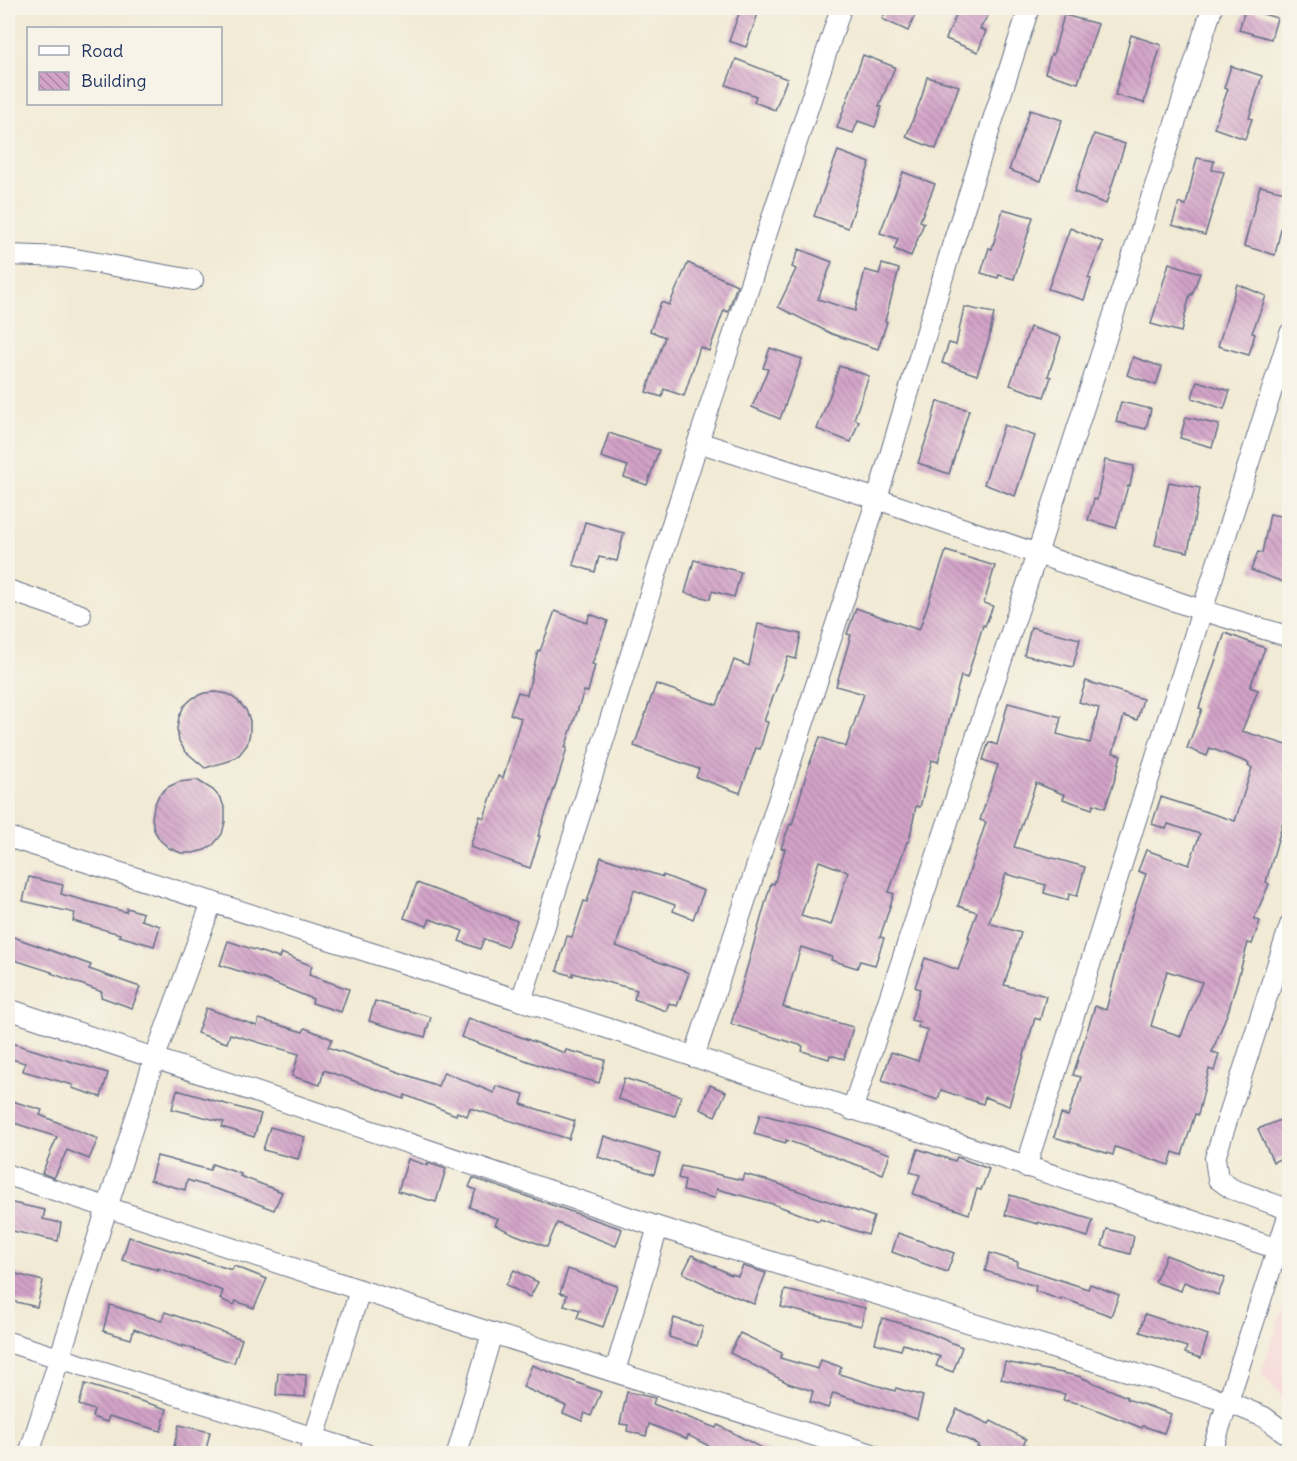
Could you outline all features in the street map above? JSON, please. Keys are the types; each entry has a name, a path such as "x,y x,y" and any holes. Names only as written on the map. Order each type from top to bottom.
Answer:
{"street":[{"path":"521,1001 698,442 841,8"},
{"path":"694,1057 877,499 953,243 1029,8"},
{"path":"852,1110 1037,554 1212,8"},
{"path":"8,255 64,257 193,280"},
{"path":"1026,1167 1290,333"},
{"path":"698,442 877,499 1201,610 1290,637"},
{"path":"8,590 81,615"},
{"path":"8,837 694,1057 1278,1249"},
{"path":"29,1454 155,1057 212,902"},
{"path":"1211,1454 1290,1210 1232,1189 1218,1179 1215,1158 1290,925"},
{"path":"8,1009 658,1227 1228,1402 1264,1417 1290,1436"},
{"path":"8,1175 872,1454"},
{"path":"615,1371 658,1227"},
{"path":"312,1445 360,1290"},
{"path":"457,1454 492,1333"},
{"path":"8,1342 312,1445 366,1454"}],"shaded area":[{"path":"1289,1292 1289,1405 1261,1373"}],"building":[{"path":"741,8 760,8 746,47 729,41"},
{"path":"887,8 918,8 908,31 882,19"},
{"path":"959,8 992,8 980,29 986,31 978,52 946,39"},
{"path":"1245,9 1277,18 1271,39 1239,30"},
{"path":"1064,15 1098,24 1078,83 1045,73 1051,54 1053,55"},
{"path":"1131,35 1161,45 1144,103 1115,95"},
{"path":"863,55 895,67 879,106 882,107 875,127 858,121 853,133 837,128"},
{"path":"736,59 787,79 775,110 754,102 756,96 726,85"},
{"path":"1231,66 1262,76 1245,139 1214,128 1228,89 1224,88"},
{"path":"927,77 959,86 936,149 906,137"},
{"path":"1030,110 1062,120 1041,181 1009,170"},
{"path":"1094,134 1125,144 1106,204 1074,192"},
{"path":"838,151 870,163 848,228 814,216"},
{"path":"1197,158 1214,161 1212,170 1224,172 1205,235 1172,225 1179,203 1186,205"},
{"path":"903,172 935,184 920,221 924,223 911,256 894,249 898,239 880,233"},
{"path":"1260,186 1289,193 1275,255 1244,246"},
{"path":"1003,209 1033,217 1014,279 999,275 998,278 981,273 989,248 992,249"},
{"path":"1070,228 1103,242 1088,278 1091,279 1084,300 1048,289"},
{"path":"799,249 832,262 818,299 855,311 865,270 879,274 882,264 899,269 885,321 887,322 878,349 832,334 778,307 796,269 792,267"},
{"path":"688,263 737,285 728,312 724,310 709,351 700,347 684,396 664,389 662,397 646,392 665,337 650,331 661,302 669,305"},
{"path":"1169,263 1200,273 1192,295 1190,294 1181,332 1151,324"},
{"path":"1237,284 1266,296 1252,333 1255,334 1249,355 1218,346"},
{"path":"964,307 994,313 989,339 977,375 942,363 949,343 956,345"},
{"path":"1030,327 1061,337 1048,376 1051,377 1044,397 1010,385"},
{"path":"770,348 802,359 780,419 752,407 768,369 763,368"},
{"path":"1133,357 1162,367 1156,385 1127,375"},
{"path":"839,366 869,376 854,419 859,421 851,442 817,429"},
{"path":"1197,381 1230,391 1224,409 1192,398"},
{"path":"937,401 969,410 949,474 918,463"},
{"path":"1121,402 1151,409 1146,429 1116,422"},
{"path":"1186,417 1219,425 1212,447 1180,438"},
{"path":"1004,425 1035,436 1015,496 984,484"},
{"path":"609,433 659,450 647,485 624,477 628,466 601,457"},
{"path":"1105,460 1134,466 1116,528 1088,520 1094,499 1097,500"},
{"path":"1169,482 1200,488 1188,552 1155,545"},
{"path":"1270,514 1290,518 1290,573 1286,583 1251,570 1258,552 1262,553"},
{"path":"585,522 624,533 617,561 599,557 595,572 573,565"},
{"path":"946,551 995,566 984,603 993,606 985,626 983,625 967,678 961,676 938,762 932,760 920,807 916,806 909,842 907,842 889,892 894,894 880,937 884,938 875,965 860,961 857,968 801,947 783,1007 853,1027 844,1059 830,1055 829,1059 802,1051 803,1046 731,1024 771,883 774,884 785,849 781,848 790,824 792,825 808,768 820,737 846,747 864,694 836,686 851,635 847,634 856,608 919,630","holes":["819,861 848,872 831,925 801,916"]},
{"path":"694,560 741,572 734,597 712,591 710,599 685,593"},
{"path":"555,611 587,623 590,614 608,621 592,664 595,665 588,692 584,691 565,748 567,748 530,868 470,847 480,816 484,818 498,776 503,778 521,718 510,714 518,692 527,695 538,650 540,651"},
{"path":"758,624 801,634 796,659 788,657 764,721 768,722 760,749 756,748 740,793 696,777 699,769 634,746 656,684 717,705 734,660 749,666"},
{"path":"1031,627 1080,639 1073,667 1024,655"},
{"path":"1225,633 1265,648 1250,687 1258,690 1242,731 1290,746 1290,820 1284,818 1266,882 1269,884 1254,919 1260,921 1252,944 1248,943 1229,1009 1212,1052 1219,1054 1214,1071 1209,1069 1198,1115 1195,1114 1182,1155 1173,1152 1169,1165 1115,1147 1113,1155 1054,1137 1061,1114 1068,1116 1078,1087 1081,1077 1073,1075 1095,1006 1106,1010 1127,929 1146,874 1138,871 1146,850 1189,865 1200,834 1168,824 1166,829 1152,824 1161,797 1235,821 1252,768 1248,766 1249,763 1210,748 1207,756 1187,748 1202,709 1199,708","holes":["1167,971 1202,982 1181,1036 1151,1026"]},
{"path":"1086,681 1143,699 1137,720 1124,716 1113,753 1121,755 1105,808 1094,804 1092,809 1063,799 1065,795 1036,783 1014,847 1085,867 1077,896 1069,894 1068,900 1044,893 1046,885 1006,874 989,923 1021,933 1004,985 1046,996 1040,1020 1035,1018 1009,1106 985,1097 983,1104 941,1090 938,1100 882,1081 891,1052 918,1061 928,1030 918,1027 919,1022 911,1020 920,989 915,987 925,958 958,970 970,937 968,937 977,912 958,906 986,822 980,820 998,765 983,760 989,742 997,745 1008,703 1061,717 1057,734 1090,743 1099,708 1079,702"},
{"path":"204,693 228,694 246,710 250,721 250,733 247,745 239,755 229,761 205,768 185,751 179,741 177,729 184,706 193,698"},
{"path":"197,780 213,790 221,799 225,810 225,822 222,834 214,844 205,850 181,853 169,848 154,830 152,818 154,806 159,795 168,787 179,782"},
{"path":"601,857 663,877 663,875 704,891 693,919 673,911 675,905 634,890 616,946 689,973 677,1006 669,1003 666,1011 634,999 637,990 557,971 567,936 572,937 584,901 587,902"},
{"path":"29,877 63,885 61,894 126,912 127,908 143,913 141,920 160,926 154,946 73,921 75,913 23,901"},
{"path":"417,883 517,921 507,947 484,939 480,949 459,941 463,931 430,919 427,926 404,918"},
{"path":"8,935 91,965 89,969 140,987 132,1008 101,997 102,992 52,972 8,958"},
{"path":"228,941 279,958 281,953 312,966 309,975 349,989 341,1012 312,1003 313,999 261,978 220,965"},
{"path":"375,1001 431,1017 425,1037 369,1021"},
{"path":"206,1008 257,1026 259,1019 303,1032 305,1028 332,1039 328,1047 438,1086 444,1072 494,1093 496,1086 524,1094 521,1104 575,1121 569,1139 470,1108 467,1116 457,1112 456,1115 405,1095 404,1099 324,1070 320,1085 292,1076 299,1054 230,1034 227,1043 197,1033"},
{"path":"468,1018 565,1053 566,1050 605,1060 599,1083 553,1070 461,1037"},
{"path":"8,1042 108,1073 101,1097 72,1088 73,1085 23,1071 25,1063 8,1058"},
{"path":"624,1078 681,1096 675,1116 618,1099"},
{"path":"710,1085 726,1092 715,1116 700,1109"},
{"path":"177,1090 261,1114 254,1137 222,1127 224,1122 172,1109"},
{"path":"12,1101 42,1110 40,1115 98,1139 89,1159 67,1150 54,1178 42,1173 57,1137 8,1121"},
{"path":"760,1114 815,1128 890,1154 883,1174 786,1140 786,1143 754,1134"},
{"path":"1290,1116 1290,1155 1273,1162 1258,1129"},
{"path":"270,1127 305,1137 298,1159 263,1150"},
{"path":"604,1136 660,1154 654,1174 598,1157"},
{"path":"918,1149 955,1161 957,1157 989,1169 981,1190 977,1189 969,1214 913,1194 920,1175 910,1172"},
{"path":"157,1156 210,1170 212,1164 282,1192 274,1210 187,1180 185,1190 150,1180"},
{"path":"408,1159 446,1169 436,1202 398,1191"},
{"path":"681,1166 742,1180 744,1174 874,1217 868,1235 820,1219 819,1221 773,1204 717,1189 715,1198 683,1191 685,1180 678,1178"},
{"path":"473,1178 622,1229 616,1246 557,1223 547,1247 495,1225 498,1219 469,1207 476,1190 469,1187"},
{"path":"1010,1195 1093,1220 1088,1237 1005,1215"},
{"path":"8,1202 45,1210 43,1219 61,1223 58,1241 8,1230"},
{"path":"1107,1229 1134,1236 1130,1254 1102,1246"},
{"path":"898,1233 954,1253 947,1272 892,1252"},
{"path":"129,1237 232,1270 234,1266 267,1279 254,1308 236,1301 234,1305 220,1299 223,1291 158,1268 158,1270 122,1260"},
{"path":"990,1253 1018,1262 1017,1266 1088,1289 1090,1284 1119,1295 1111,1316 1035,1291 1036,1286 985,1271"},
{"path":"692,1255 731,1275 738,1276 743,1266 766,1273 754,1304 683,1273"},
{"path":"1166,1255 1225,1278 1218,1295 1184,1282 1181,1291 1155,1282"},
{"path":"568,1269 617,1286 603,1327 577,1318 580,1310 564,1305 567,1295 560,1293"},
{"path":"514,1270 538,1282 530,1297 506,1285"},
{"path":"8,1272 43,1281 37,1307 8,1300"},
{"path":"785,1290 865,1308 861,1326 781,1307"},
{"path":"110,1305 162,1321 165,1312 242,1339 234,1363 134,1329 131,1339 103,1331"},
{"path":"1145,1314 1208,1335 1201,1358 1185,1353 1187,1347 1140,1332"},
{"path":"674,1318 703,1327 697,1346 669,1337"},
{"path":"882,1318 917,1328 962,1347 953,1372 936,1366 940,1357 919,1349 903,1344 901,1350 875,1343"},
{"path":"740,1333 782,1353 780,1358 818,1369 821,1360 841,1367 839,1374 895,1391 896,1388 923,1396 917,1419 833,1393 828,1408 810,1402 813,1391 788,1383 730,1353"},
{"path":"1005,1362 1078,1376 1127,1397 1127,1399 1171,1414 1164,1433 1143,1426 1142,1428 1082,1404 1063,1400 1065,1394 1001,1379"},
{"path":"532,1365 601,1392 591,1416 585,1413 582,1421 563,1413 566,1406 523,1387"},
{"path":"278,1373 306,1375 305,1397 276,1395"},
{"path":"85,1384 167,1409 161,1431 109,1416 107,1422 92,1417 94,1410 79,1405"},
{"path":"627,1392 655,1398 653,1404 716,1428 718,1425 773,1454 724,1454 688,1435 687,1439 649,1424 646,1436 627,1431 628,1425 620,1424"},
{"path":"957,1409 989,1424 991,1421 1026,1439 1019,1454 990,1454 977,1447 979,1445 947,1430"},
{"path":"179,1425 210,1432 205,1454 174,1447"}]}
